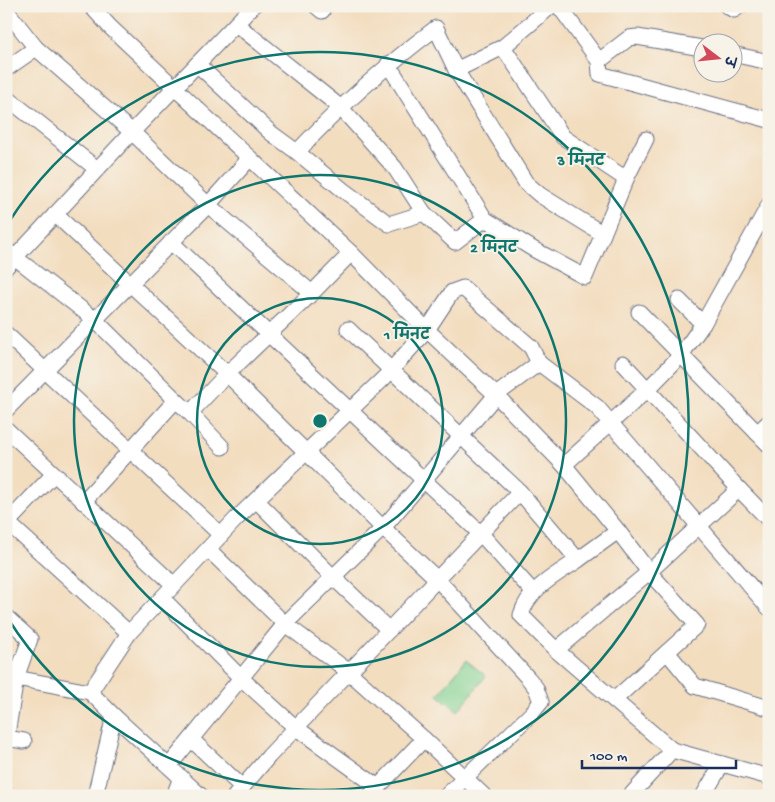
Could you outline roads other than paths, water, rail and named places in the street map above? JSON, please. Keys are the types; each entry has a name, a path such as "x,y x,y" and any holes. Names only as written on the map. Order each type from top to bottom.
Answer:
{"street":[{"path":"91,6 110,28 351,253 427,330 496,395 564,465 649,572 697,625 614,700"},
{"path":"222,447 94,320 9,258 55,214 253,6"},
{"path":"727,6 734,10 740,6"},
{"path":"456,70 503,47 551,7 598,61 600,74 769,120"},
{"path":"6,10 36,48"},
{"path":"236,24 340,107 395,168 424,213 455,242 485,219"},
{"path":"6,26 36,48 132,132 208,205 312,293"},
{"path":"298,152 340,107 388,64 436,28 456,70 526,183 540,195 603,234"},
{"path":"598,61 629,38 637,37 692,46"},
{"path":"503,47 564,137 626,179"},
{"path":"6,69 36,48"},
{"path":"742,56 769,62"},
{"path":"197,64 271,133 389,224 424,213"},
{"path":"388,64 485,219 532,249 585,277 626,179 646,140"},
{"path":"6,97 97,169"},
{"path":"6,410 130,282 208,205 250,158"},
{"path":"564,465 647,390 681,355 702,324 767,212"},
{"path":"55,214 228,374 438,580 536,688 541,702 446,796"},
{"path":"171,242 270,334 349,412 481,534 533,592"},
{"path":"190,414 351,253"},
{"path":"90,692 129,633 256,500 392,369 427,330 452,292 463,288 531,347 539,363 597,407 769,608"},
{"path":"680,300 702,324"},
{"path":"639,312 769,445"},
{"path":"348,329 520,492 578,560"},
{"path":"6,334 46,368 222,535"},
{"path":"169,766 285,624 384,528 496,395 539,363"},
{"path":"623,363 769,520"},
{"path":"83,502 176,400"},
{"path":"757,433 769,422"},
{"path":"6,429 174,586"},
{"path":"54,474 7,522 129,633"},
{"path":"556,650 649,572 739,489"},
{"path":"192,740 239,792 348,671 390,630 520,492"},
{"path":"256,500 333,577 390,630"},
{"path":"618,531 533,592 524,605 521,615 556,650 672,750 769,777"},
{"path":"208,549 285,624 348,671 484,796"},
{"path":"162,598 241,678 295,728 374,792 424,739"},
{"path":"6,616 30,639 13,671 6,739 24,741"},
{"path":"667,652 695,686 769,708"},
{"path":"13,671 90,692 201,796"},
{"path":"95,796 114,716"},
{"path":"630,796 672,750"},
{"path":"703,796 722,764"},
{"path":"174,796 180,777"}]}
